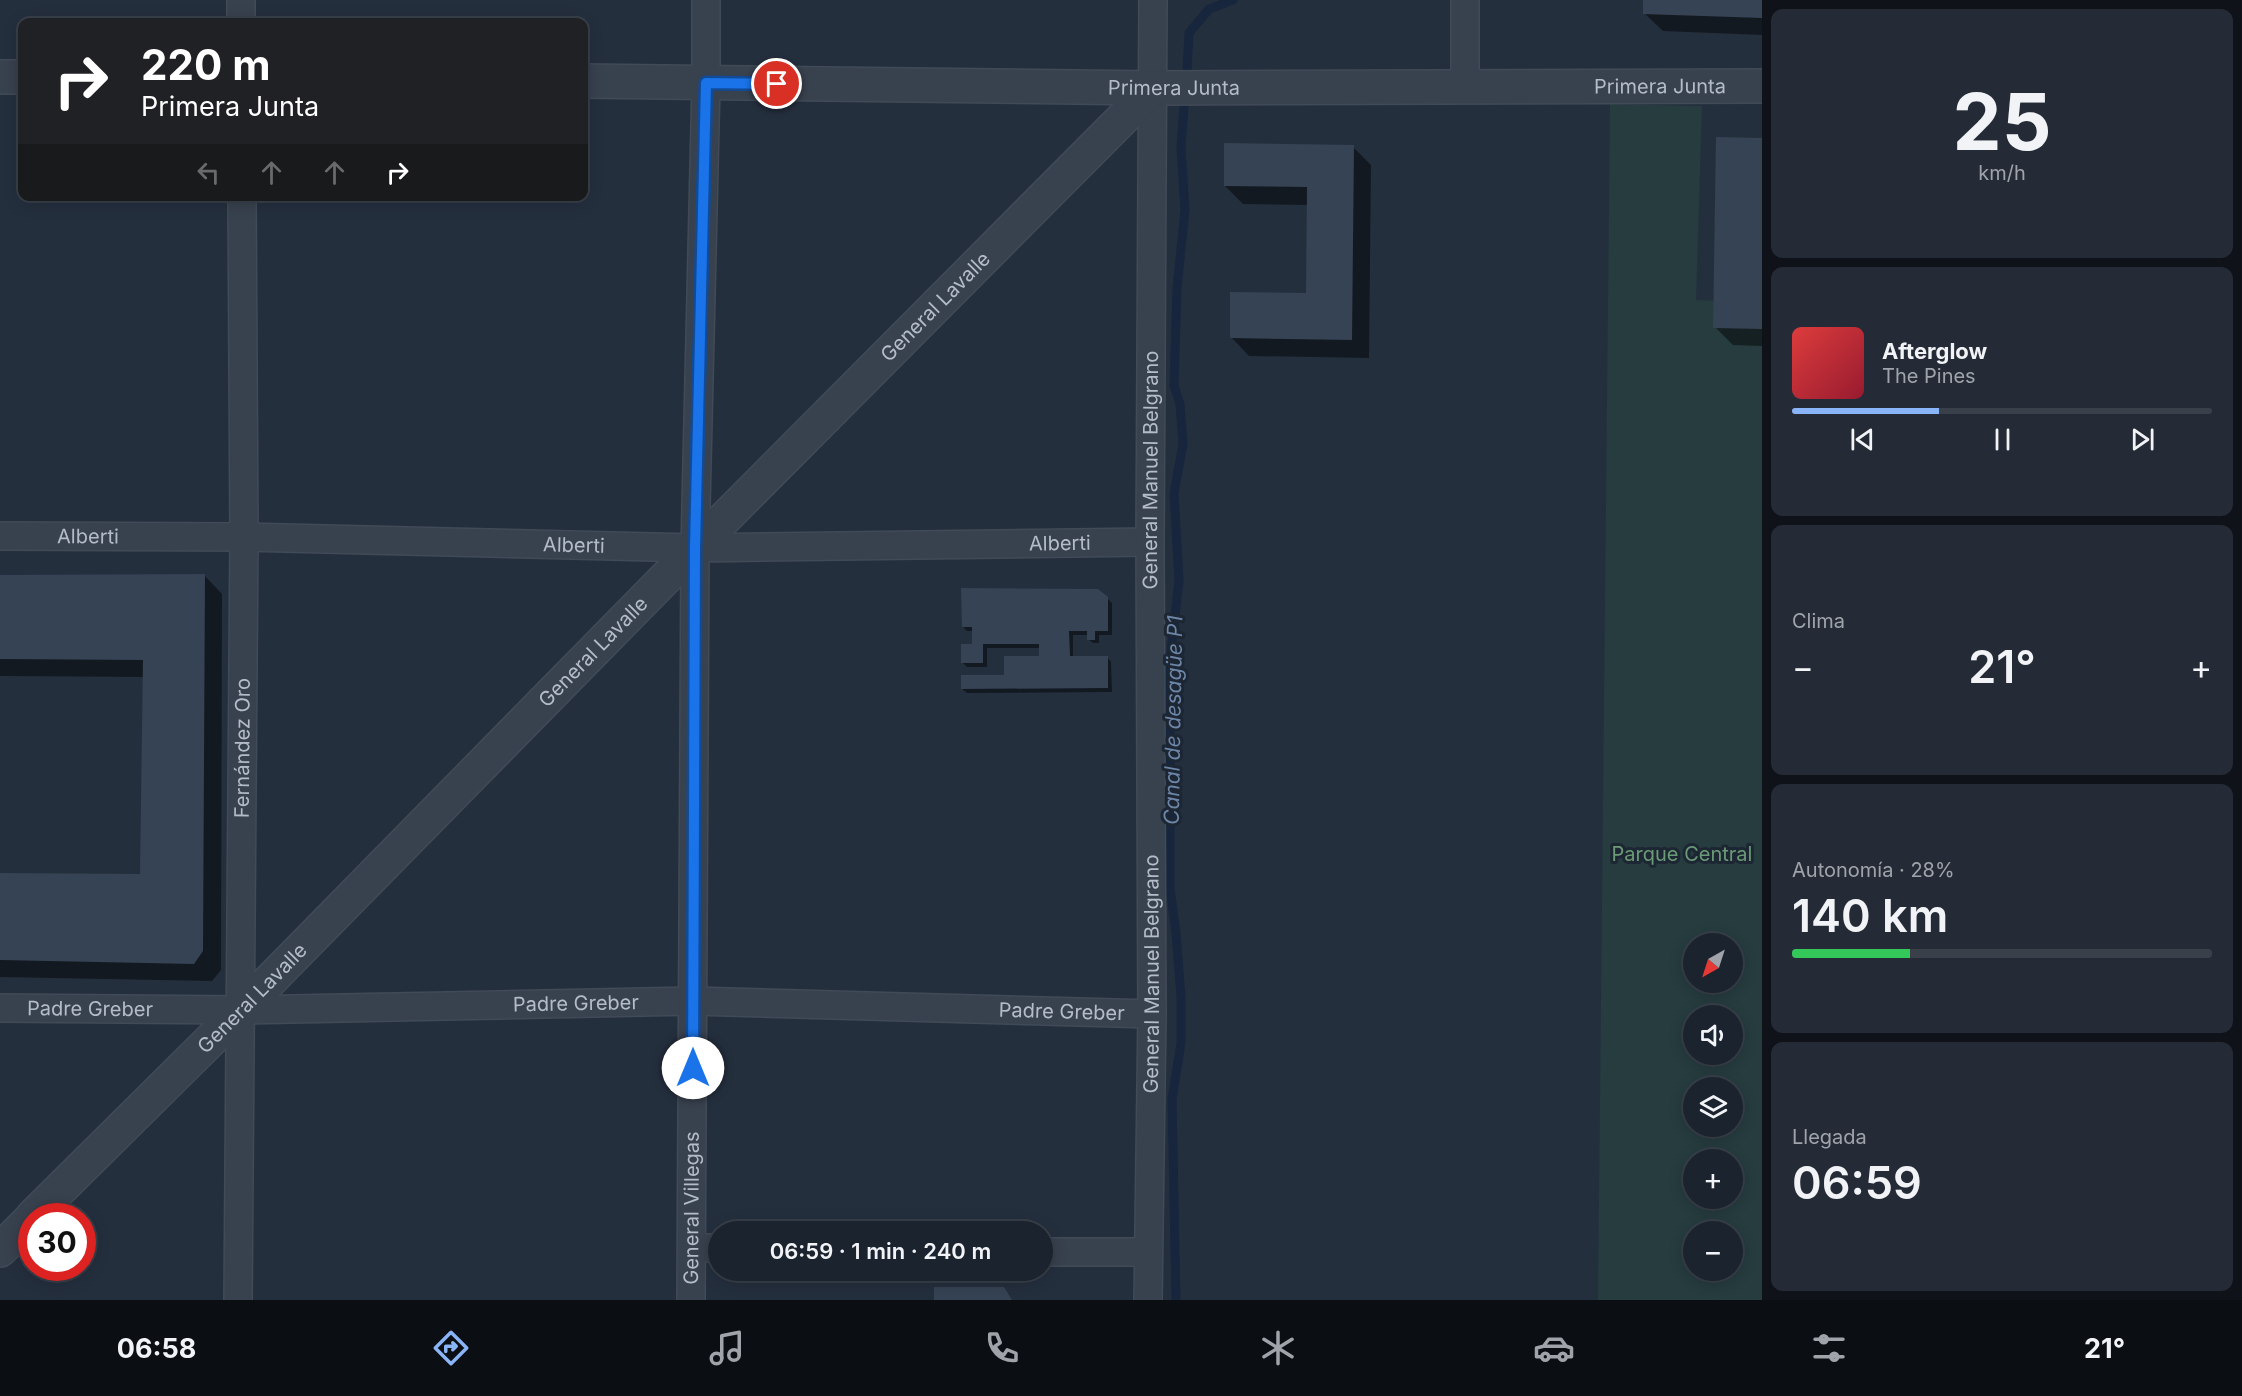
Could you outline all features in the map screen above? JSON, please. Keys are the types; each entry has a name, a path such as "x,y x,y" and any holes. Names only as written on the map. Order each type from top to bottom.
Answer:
{"street":[{"path":"241,18 242,0"},
{"name":"General Villegas","path":"691,1300 695,548 706,0"},
{"name":"General Manuel Belgrano","path":"1148,1300 1152,1014 1150,542 1154,0"},
{"path":"1465,0 1465,87"},
{"path":"0,77 18,77"},
{"name":"Primera Junta","path":"588,81 1153,88 1762,86"},
{"name":"General Lavalle","path":"46,1203 241,1010 695,548 1153,88"},
{"name":"Fernández Oro","path":"238,1300 244,537 242,201"},
{"name":"Alberti","path":"0,536 244,537 695,548 1150,542"},
{"name":"Padre Greber","path":"0,1008 241,1010 693,1001 1152,1014"},
{"name":"General Lavalle","path":"0,1250 18,1231"},
{"path":"692,1248 708,1248"},
{"path":"1053,1252 1148,1252"}],"green space":[{"name":"Parque Central","path":"1610,104 1702,106 1696,300 1762,303 1762,1300 1598,1300"}],"building":[{"path":"1643,0 1762,0 1762,18 1643,14"},
{"path":"1716,137 1762,138 1762,329 1713,328"},
{"path":"1224,143 1354,145 1352,340 1230,338 1230,292 1306,293 1307,187 1224,186"},
{"path":"205,574 203,951 194,964 0,960 0,873 140,874 143,660 0,659 0,575"},
{"path":"961,588 1098,589 1108,597 1108,631 1095,631 1095,640 1087,640 1087,631 1069,631 1070,656 1108,656 1108,688 961,689 961,675 1004,675 1004,656 1039,656 1039,644 983,644 983,663 961,663 961,644 972,644 972,627 962,627"},
{"path":"934,1287 1004,1287 1012,1300 934,1300"}],"waterway":[{"name":"Canal de desagüe P1","path":"1187,70 1189,33 1209,9 1233,0"},
{"name":"Canal de desagüe P1","path":"1176,1300 1172,1099 1181,1043 1181,997 1170,888 1170,661 1179,580 1174,493 1183,444 1180,404 1174,386 1177,288 1185,210 1181,147 1184,107"}],"route":[{"path":"693,1068 695,548 706,83 777,84"}]}
